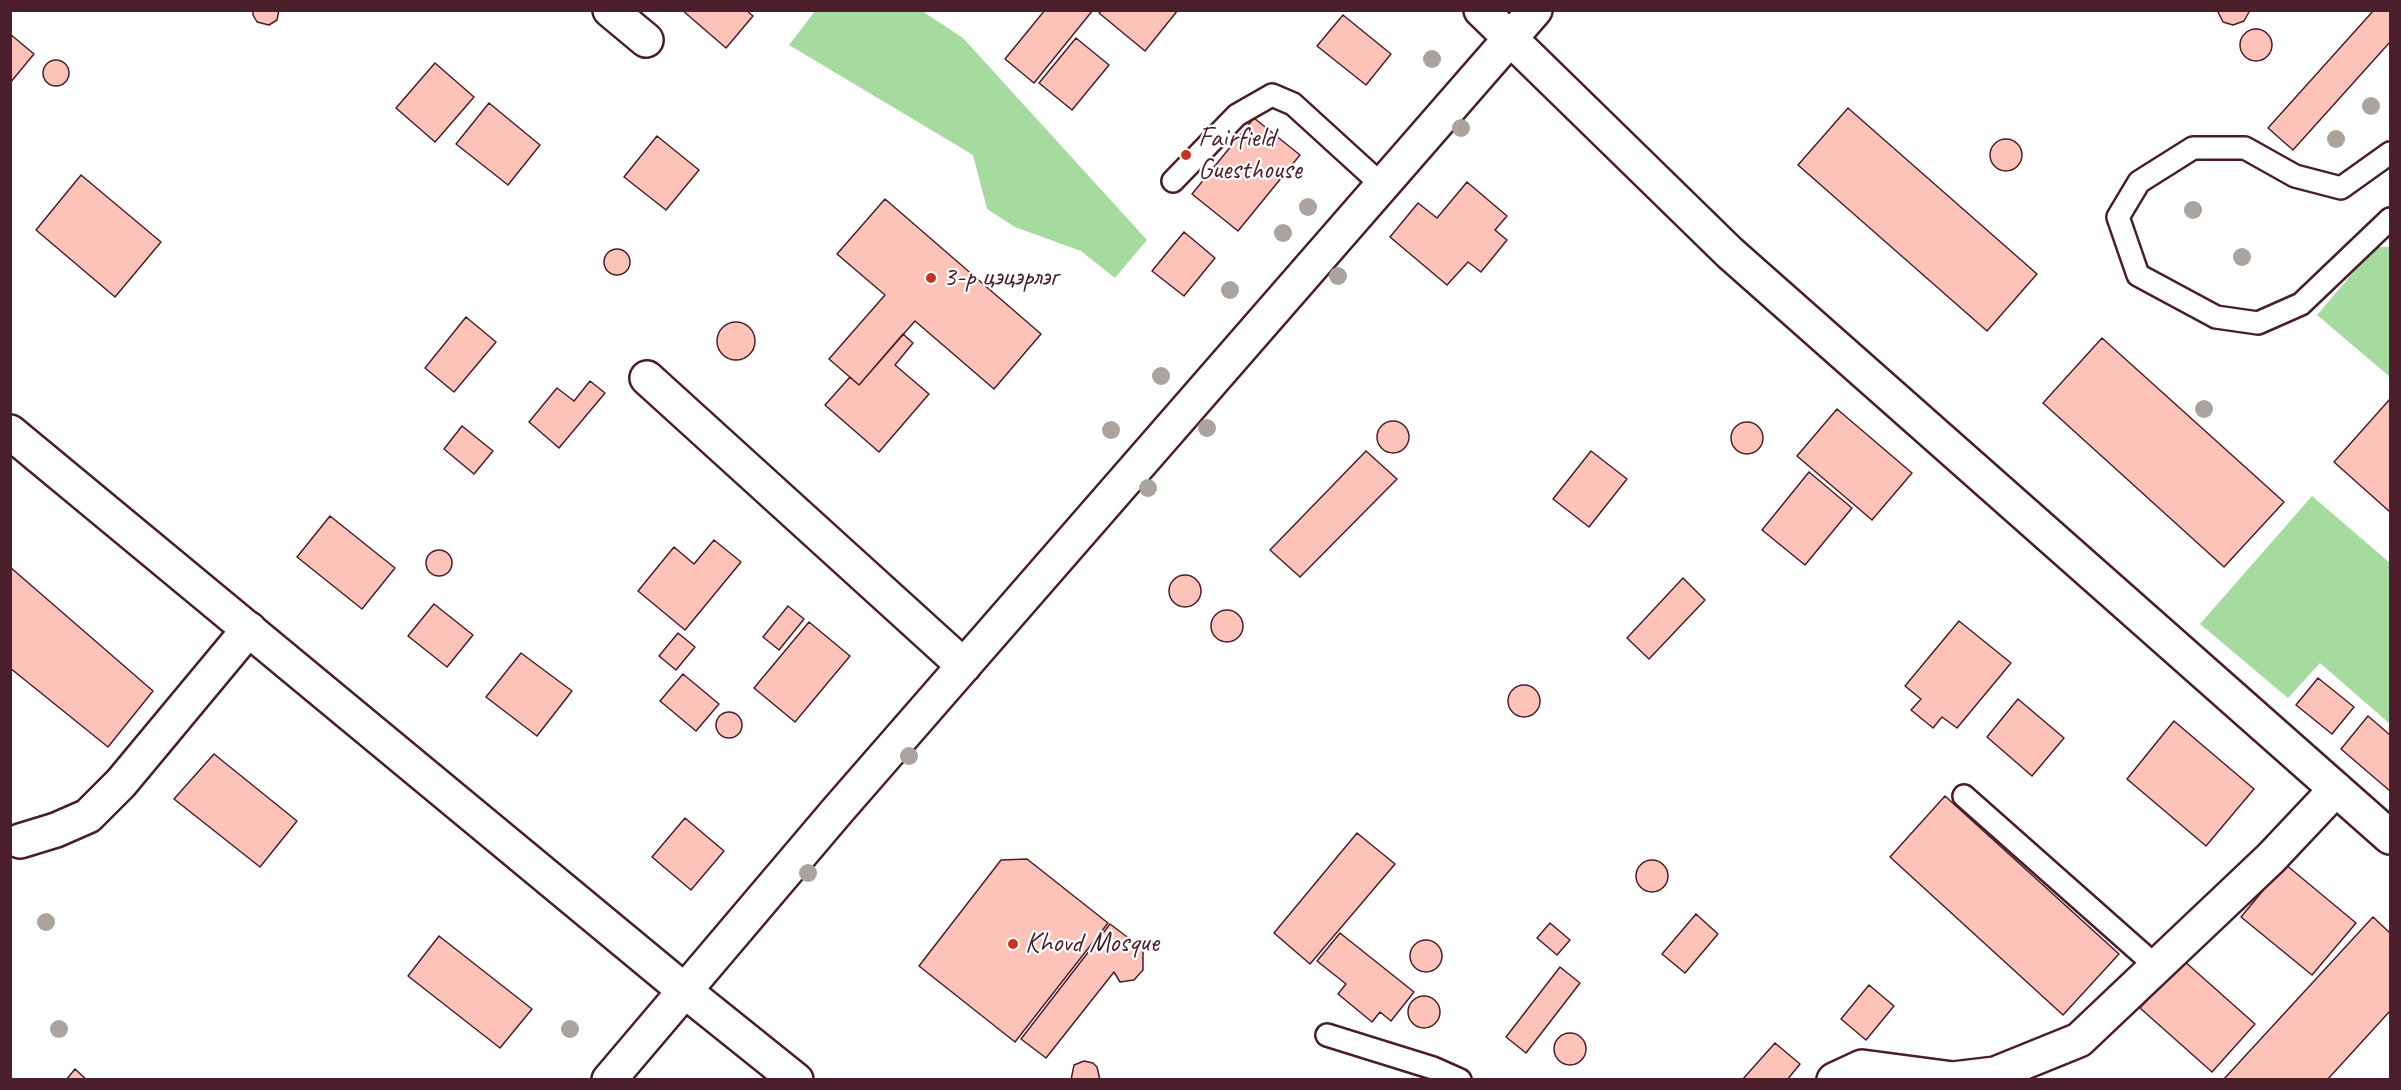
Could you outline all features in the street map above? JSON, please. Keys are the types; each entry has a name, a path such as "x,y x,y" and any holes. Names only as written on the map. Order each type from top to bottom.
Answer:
{"street":[{"path":"610,10 646,40"},
{"path":"1481,10 1730,253 2391,837"},
{"path":"609,1080 964,666 1535,10"},
{"path":"647,378 964,666"},
{"path":"11,434 685,991 796,1080"},
{"path":"20,841 56,830 88,816 121,783 249,630"},
{"path":"1834,1080 1862,1067 1953,1079 1995,1074 2079,1040 2271,858 2336,789"}],"lane":[{"path":"1173,181 1237,115 1272,95 1293,104 1383,186"},
{"path":"2391,153 2341,188 2295,176 2245,148 2193,148 2139,182 2118,216 2138,275 2216,316 2258,323 2301,304 2391,219"},
{"path":"1964,796 2157,967"},
{"path":"1327,1035 1433,1068 1460,1080"}],"green space":[{"path":"815,11 922,11 963,38 1147,240 1115,278 1081,251 1015,227 987,209 973,155 789,45"},
{"path":"2375,247 2390,247 2390,377 2317,315"},
{"path":"2312,496 2390,563 2390,724 2320,663 2288,698 2200,624"}],"building":[{"path":"253,10 279,10 277,20 269,25 257,22 253,15"},
{"path":"682,10 746,10 753,16 726,48"},
{"path":"1045,10 1093,10 1034,83 1005,59"},
{"path":"1102,10 1178,10 1145,51 1099,13"},
{"path":"2217,10 2249,10 2249,12 2244,21 2233,25 2223,22"},
{"path":"2374,10 2390,10 2390,42 2293,150 2268,128"},
{"path":"1343,15 1391,54 1366,85 1317,46"},
{"path":"2256,29 2267,34 2272,45 2267,56 2256,61 2245,56 2240,45 2245,34"},
{"path":"10,34 34,54 10,83"},
{"path":"1076,38 1109,65 1072,110 1039,83"},
{"path":"56,60 65,64 69,73 65,82 56,86 47,82 43,73 47,64"},
{"path":"435,63 474,97 435,142 396,108"},
{"path":"489,103 540,145 508,185 456,144"},
{"path":"1848,108 2037,274 1987,331 1798,165"},
{"path":"1254,118 1300,155 1238,231 1192,194"},
{"path":"657,136 699,170 666,210 624,177"},
{"path":"2006,139 2017,144 2022,155 2017,166 2006,171 1995,166 1990,155 1995,144"},
{"path":"81,175 161,242 115,297 36,230"},
{"path":"1467,182 1507,216 1495,230 1507,240 1481,272 1468,262 1447,285 1390,237 1418,203 1437,218"},
{"path":"885,199 1041,334 994,389 915,321 859,385 829,359 885,295 837,254"},
{"path":"1184,232 1215,258 1184,296 1152,271"},
{"path":"617,249 626,253 630,262 626,271 617,275 608,271 604,262 608,253"},
{"path":"466,317 496,342 454,392 425,368"},
{"path":"736,322 749,328 755,341 749,354 736,360 723,354 717,341 723,328"},
{"path":"903,334 913,343 895,365 929,394 879,452 825,405 850,377 859,385"},
{"path":"2102,338 2284,502 2224,567 2043,403"},
{"path":"590,381 605,393 559,448 529,422 557,388 574,401"},
{"path":"2390,399 2390,512 2334,462"},
{"path":"1837,409 1912,473 1872,520 1797,456"},
{"path":"1393,421 1404,426 1409,437 1404,448 1393,453 1382,448 1377,437 1382,426"},
{"path":"1747,422 1758,427 1763,438 1758,449 1747,454 1736,449 1731,438 1736,427"},
{"path":"462,426 493,451 474,474 444,449"},
{"path":"1366,451 1397,479 1300,577 1270,550"},
{"path":"1591,451 1627,479 1589,527 1553,499"},
{"path":"1809,472 1852,508 1805,565 1762,530"},
{"path":"330,516 395,568 362,609 297,557"},
{"path":"714,540 741,562 685,630 638,591 674,547 694,564"},
{"path":"439,550 448,554 452,563 448,572 439,576 430,572 426,563 430,554"},
{"path":"10,567 153,691 108,747 10,668"},
{"path":"1185,575 1196,580 1201,591 1196,602 1185,607 1174,602 1169,591 1174,580"},
{"path":"1683,578 1705,600 1649,659 1627,638"},
{"path":"434,604 473,635 447,667 408,636"},
{"path":"788,606 804,619 779,650 763,637"},
{"path":"1227,610 1238,615 1243,626 1238,637 1227,642 1216,637 1211,626 1216,615"},
{"path":"1959,621 2011,663 1957,728 1942,717 1933,728 1911,710 1921,699 1905,686"},
{"path":"809,622 850,656 795,722 754,688"},
{"path":"678,633 695,647 676,670 659,656"},
{"path":"521,653 572,691 537,736 486,697"},
{"path":"683,674 719,704 696,731 660,701"},
{"path":"2318,678 2354,707 2332,734 2296,705"},
{"path":"1524,685 1535,690 1540,701 1535,712 1524,717 1513,712 1508,701 1513,690"},
{"path":"2018,699 2064,738 2032,776 1987,737"},
{"path":"729,712 738,716 742,725 738,734 729,738 720,734 716,725 720,716"},
{"path":"2368,716 2390,735 2390,791 2341,749"},
{"path":"2174,721 2254,789 2206,846 2127,779"},
{"path":"214,754 297,821 260,867 174,799"},
{"path":"1945,796 2119,954 2063,1015 1890,857"},
{"path":"685,818 724,851 691,890 652,857"},
{"path":"1357,833 1395,864 1310,964 1274,933"},
{"name":"Khovd Mosque","path":"1027,859 1108,923 1015,1042 919,966 1001,860"},
{"path":"1652,860 1663,865 1668,876 1663,887 1652,892 1641,887 1636,876 1641,865"},
{"path":"2285,864 2356,923 2312,975 2241,917"},
{"path":"1696,914 1718,934 1685,973 1662,954"},
{"path":"2373,917 2390,933 2390,1011 2327,1080 2223,1080"},
{"path":"1550,923 1570,940 1557,955 1537,938"},
{"path":"1110,924 1143,949 1143,970 1134,980 1120,982 1114,972 1046,1058 1021,1039"},
{"path":"1340,933 1414,992 1391,1021 1380,1012 1372,1022 1338,994 1346,984 1317,961"},
{"path":"439,936 532,1009 500,1048 408,976"},
{"path":"1426,940 1437,945 1442,956 1437,967 1426,972 1415,967 1410,956 1415,945"},
{"path":"2183,960 2255,1024 2212,1072 2140,1008"},
{"path":"1560,967 1580,983 1526,1053 1506,1037"},
{"path":"1869,985 1894,1006 1866,1040 1841,1019"},
{"path":"1424,996 1435,1001 1440,1012 1435,1023 1424,1028 1413,1023 1408,1012 1413,1001"},
{"path":"1570,1033 1581,1038 1586,1049 1581,1060 1570,1065 1559,1060 1554,1049 1559,1038"},
{"path":"1775,1043 1800,1064 1787,1080 1742,1080"},
{"path":"1084,1061 1093,1063 1097,1067 1100,1080 1071,1080 1074,1065"},
{"path":"75,1069 87,1080 66,1080"}],"place":[{"name":"Fairfield Guesthouse","path":"1186,155"},
{"name":"3-р цэцэрлэг","path":"931,278"},
{"name":"Khovd Mosque","path":"1013,944"}]}
